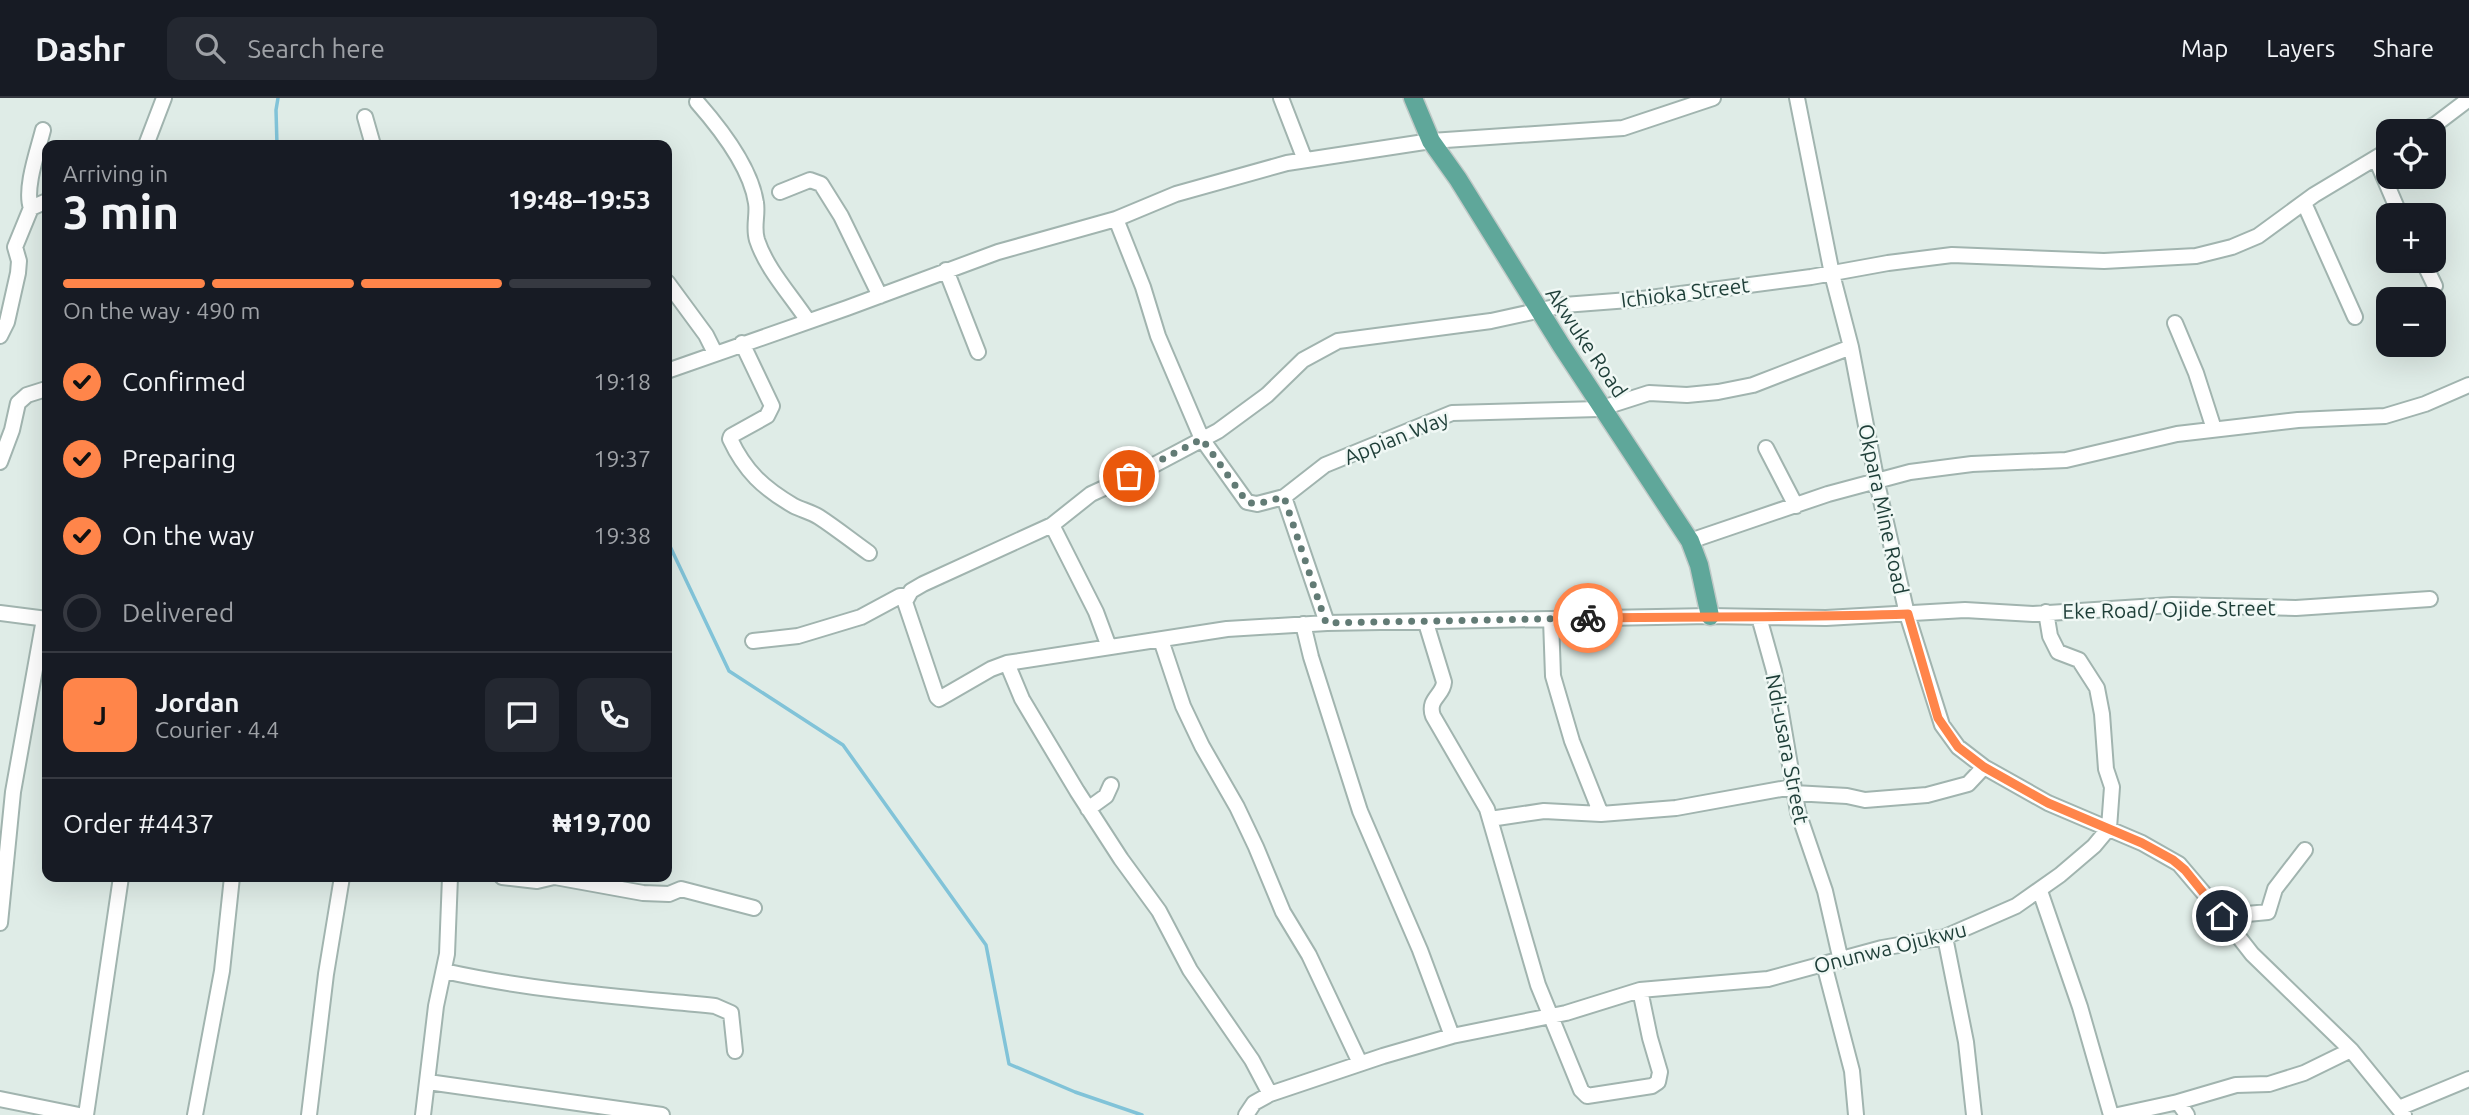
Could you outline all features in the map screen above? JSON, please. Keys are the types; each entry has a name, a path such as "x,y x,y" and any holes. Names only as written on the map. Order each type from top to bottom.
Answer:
{"main road":[{"name":"Akwuke Road","path":"1413,98 1432,141 1690,541 1699,565 1710,616"}],"street":[{"path":"148,140 164,98"},
{"path":"1281,98 1305,160"},
{"path":"672,369 1025,243 1116,219 1171,196 1305,160 1432,141 1623,128 1681,103 1713,98"},
{"name":"Okpara Mine Road","path":"1797,98 1832,274 1851,347 1877,483 1908,614 1942,725 1958,747 1984,767 2058,808 2109,828 2173,860 2213,904 2252,954 2351,1050 2402,1112"},
{"path":"2443,119 2469,99"},
{"path":"697,102 727,138 740,162 756,201 755,228 763,253 778,280 808,321"},
{"path":"365,117 372,140"},
{"path":"0,336 9,314 18,273 19,261 15,247 31,208 28,200 30,183 43,130"},
{"name":"Ichioka Street","path":"753,641 798,636 860,617 906,596 923,584 1052,525 1091,494 1202,439 1257,404 1309,356 1338,341 1491,321 1538,309 1642,299 1952,255 2104,261 2196,256 2246,242 2376,159"},
{"path":"780,191 810,180 821,184 841,216 880,296"},
{"path":"31,208 42,203"},
{"path":"2304,203 2355,317"},
{"path":"1116,219 1143,287 1158,336 1202,439 1247,502 1257,504 1284,497 1326,623"},
{"path":"946,270 978,352"},
{"path":"2429,273 2435,285"},
{"path":"672,289 706,335 715,353"},
{"path":"2175,323 2196,373 2214,429"},
{"path":"742,343 772,406 766,416 731,436 739,459 750,474 777,496 797,508 817,515 869,553"},
{"name":"Appian Way","path":"1284,497 1325,465 1449,414 1604,408 1649,393 1702,395 1742,387 1851,347"},
{"path":"1690,541 1828,494 1910,472 1972,464 2083,458 2177,434 2214,429 2298,420 2385,416 2425,404 2469,385"},
{"path":"0,462 12,430 18,403 42,390"},
{"path":"1766,447 1796,506"},
{"path":"1052,525 1096,612 1109,647"},
{"name":"Eke Road/ Ojide Street","path":"906,596 907,610 937,697 942,699 1007,663 1227,629 1326,623 1710,616 1826,618 1965,610 2019,614 2172,605 2296,608 2430,599"},
{"path":"2046,612 2050,636 2058,652 2079,660 2097,688 2106,769 2112,788 2109,828"},
{"path":"0,613 42,618"},
{"name":"Ndi-usara Street","path":"1759,617 1774,671 1798,812 1825,891 1842,961"},
{"path":"1551,619 1553,676 1572,741 1601,814"},
{"path":"1426,623 1444,682 1444,687 1433,699 1431,711 1482,799 1532,968 1581,1090 1587,1096 1652,1087 1658,1082 1660,1072 1640,990"},
{"path":"1303,624 1360,811 1452,1035"},
{"path":"0,923 13,792 42,640"},
{"path":"1161,640 1182,706 1237,807 1283,912 1309,955 1360,1063"},
{"path":"1007,663 1022,699 1088,809 1158,911 1190,970 1247,1052 1270,1094 1254,1103 1246,1115"},
{"path":"1490,819 1544,811 1601,814 1676,808 1793,790 1865,800 1927,795 1968,784 1984,767"},
{"path":"1088,809 1106,796 1111,785"},
{"name":"Onunwa Ojukwu","path":"1270,1094 1452,1035 1552,1016 1640,990 1752,981 1842,961 1882,948 1944,937 1997,916 2040,891 2094,846 2109,828"},
{"path":"2213,904 2247,914 2268,912 2275,889 2305,850"},
{"path":"86,1115 120,882"},
{"path":"195,1115 222,971 231,882"},
{"path":"309,1115 326,974 341,882"},
{"path":"423,1115 436,1006 447,954 454,882"},
{"path":"582,882 643,893 670,894 681,889 754,908"},
{"path":"2040,891 2080,1006 2111,1115"},
{"path":"1944,937 1966,1042 1974,1115"},
{"path":"1824,964 1852,1071 1856,1115"},
{"path":"444,971 502,984 552,991 715,1006 731,1013 735,1051"},
{"path":"2118,1115 2178,1102 2236,1085 2280,1081 2351,1050"},
{"path":"2402,1112 2469,1079"},
{"path":"428,1082 662,1115"},
{"path":"0,1099 70,1114"},
{"path":"2178,1102 2187,1115"}],"waterway":[{"path":"277,140 278,98"},
{"path":"672,551 729,671 843,745 986,945 1009,1064 1075,1092 1142,1115"}],"way so far":[{"path":"1129,476 1202,439 1247,502 1257,504 1284,497 1326,623 1588,618"}],"route":[{"path":"1588,618 1826,618 1908,614 1938,718 1958,747 1984,767 2048,803 2142,843 2173,860 2185,870 2222,916"}]}
